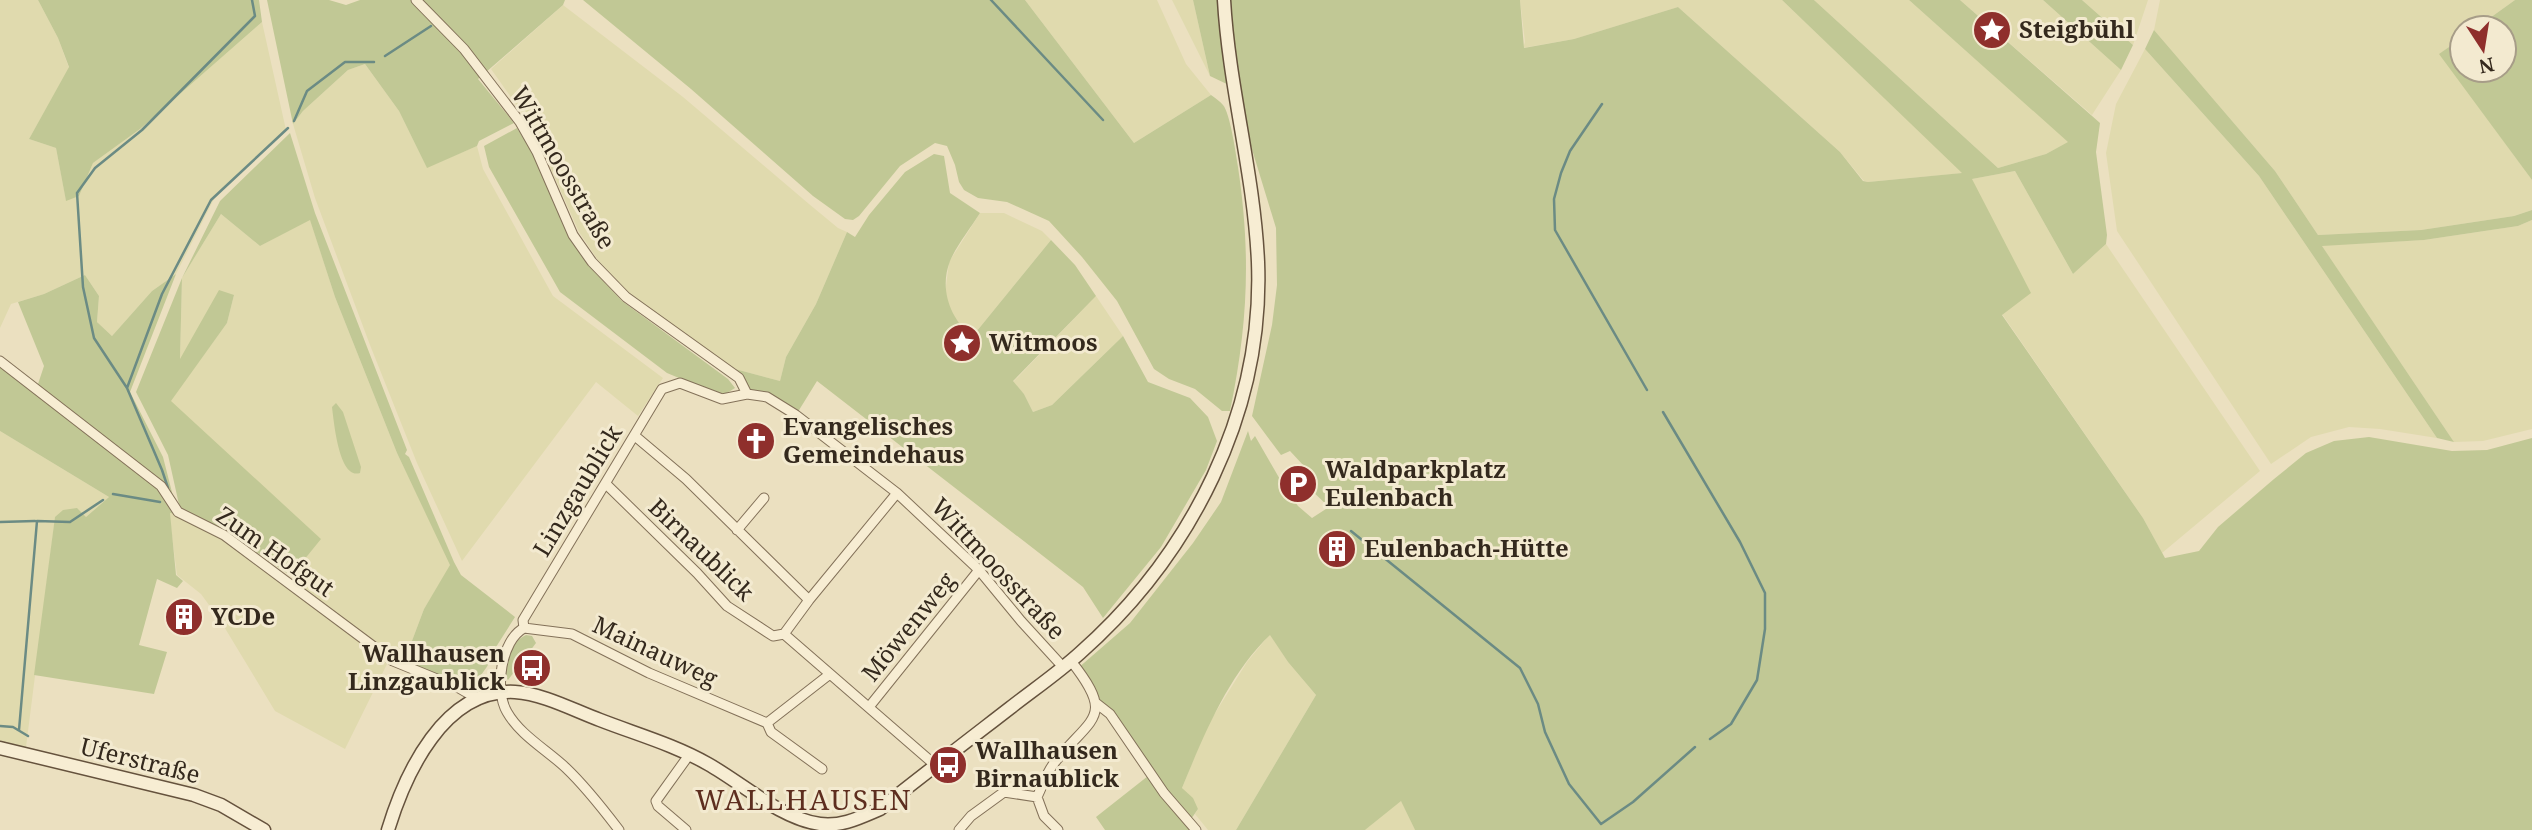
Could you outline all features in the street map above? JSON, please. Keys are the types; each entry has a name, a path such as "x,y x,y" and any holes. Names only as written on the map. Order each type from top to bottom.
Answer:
{"main road":[{"path":"388,830 413,764 432,735 478,699 502,692 535,695 689,755 707,763 795,818 821,825 850,827 880,809 1083,651 1139,595 1170,554 1197,509 1221,462 1248,373 1256,324 1258,264 1253,195 1233,87 1224,0"},
{"name":"Uferstraße","path":"0,748 194,795 221,806 264,830"}],"street":[{"name":"Wittmoosstraße","path":"416,0 471,57 520,122 537,152 573,235 592,262 626,297 739,379 747,394 767,397 796,415 897,493 979,570 1067,664 1083,676 1096,703 1110,714 1164,793 1196,830"},
{"name":"Zum Hofgut","path":"0,361 161,486 177,512 224,535 393,662 459,688 478,699"},
{"name":"Linzgaublick","path":"502,692 504,655 517,632 524,628 523,620 662,389 680,383 722,399 747,394"},
{"path":"635,436 686,479 809,600"},
{"name":"Birnaublick","path":"606,484 727,606 773,636 785,634 935,765"},
{"path":"785,634 809,600 897,493"},
{"path":"737,530 764,498"},
{"name":"Möwenweg","path":"869,707 979,570"},
{"name":"Mainauweg","path":"524,628 572,634 649,673 767,723 771,732 822,769"},
{"path":"767,723 830,674"},
{"path":"502,692 507,713 530,738 566,768 620,830"},
{"path":"1058,830 1044,816 1037,797 1053,764 1095,717 1096,703"},
{"path":"686,830 658,806 656,801 689,755"},
{"path":"959,830 971,817 1004,792 1037,797"}],"shaded area":[{"path":"0,0 38,0 58,38 69,68 29,139 56,148 66,200 79,196 93,163 140,129 262,22 286,130 215,197 176,274 152,291 112,336 97,322 99,296 85,275 44,294 11,304 0,328"},
{"path":"1025,0 1157,0 1186,64 1211,95 1134,143"},
{"path":"1172,0 1193,0 1210,76"},
{"path":"1520,0 1782,0 1963,173 1864,181 1840,152 1678,7 1574,39 1523,48 1525,42"},
{"path":"1814,0 1909,0 2069,142 2046,154 1998,168"},
{"path":"1960,0 2043,0 2121,70 2092,115"},
{"path":"2082,0 2148,0 2133,45"},
{"path":"2160,0 2515,0 2496,14 2448,14 2448,48 2440,54 2448,65 2448,84 2462,84 2532,180 2532,210 2514,216 2421,230 2318,235 2275,171 2154,30"},
{"path":"563,5 683,97 838,228 847,232 816,304 786,357 780,381 735,369 677,329 629,293 598,260 579,232 525,117 491,69"},
{"path":"2145,49 2259,176 2437,438 2349,427 2311,437 2271,464 2117,231 2106,153 2116,104"},
{"path":"365,64 399,111 427,167 477,146 483,169 553,296 663,378 638,416 596,382 462,561 417,463 370,345 315,198 293,124 303,111 348,70"},
{"path":"2015,171 2073,274 2106,244 2260,471 2162,553 2143,518 2002,314 1972,179"},
{"path":"980,213 1004,213 1042,231 1051,240 972,337 952,315 945,294 949,262"},
{"path":"221,214 260,246 310,219 335,297 397,453 451,565 424,609 404,662 309,593 291,576 320,539 170,401 227,323 234,295 180,361 182,278"},
{"path":"2532,220 2532,429 2483,441 2454,442 2321,245 2424,240 2518,226"},
{"path":"1096,296 1123,336 1052,405 1033,412 1024,394 1013,382"},
{"path":"0,431 109,497 86,517 55,518 26,747 0,741"},
{"path":"169,512 223,537 388,662 345,749 275,711 220,620 201,594 177,575"},
{"path":"1270,634 1288,662 1316,695 1236,830 1208,830 1195,814 1198,809 1182,788 1207,726 1247,662"},
{"path":"1401,800 1415,830 1365,830"}],"green space":[{"path":"38,0 259,0 262,22 140,129 93,163 79,196 66,201 56,148 29,139 69,67 58,38"},
{"path":"267,0 329,0 346,5 360,0 565,0 563,5 478,79 514,123 479,141 477,146 427,168 399,111 365,64 348,70 303,111 293,124"},
{"path":"583,0 1025,0 1134,143 1211,95 1226,109 1238,167 1245,230 1244,319 1230,411 1222,411 1195,389 1169,379 1154,369 1117,301 1049,221 1007,202 978,198 964,190 947,146 935,143 900,166 859,216 853,220 845,219 813,196 691,89"},
{"path":"1193,0 1520,0 1524,48 1574,39 1678,7 1840,152 1863,181 1868,182 1962,173 1782,0 1814,0 1998,168 2046,154 2068,142 1909,0 1960,0 2100,123 2096,152 2106,244 2073,274 2015,171 1972,179 2031,293 2002,315 2143,518 2165,558 2199,551 2218,527 2274,479 2306,453 2334,441 2369,437 2452,451 2487,450 2532,438 2532,830 1415,830 1401,801 1365,830 1236,830 1316,695 1288,662 1270,635 1242,668 1218,707 1199,747 1182,788 1193,798 1198,809 1189,822 1096,703 1077,669 1130,623 1193,543 1221,502 1248,431 1251,441 1255,436 1298,506 1312,518 1329,507 1309,488 1317,480 1290,451 1281,455 1252,416 1272,325 1277,285 1276,228 1233,87 1210,76"},
{"path":"2043,0 2082,0 2133,45 2121,70"},
{"path":"2515,0 2532,0 2532,180 2461,84 2518,84 2518,14 2496,14"},
{"path":"2154,30 2275,171 2318,235 2421,230 2514,216 2532,210 2532,220 2518,226 2424,240 2322,246 2454,442 2437,438 2259,176 2145,49"},
{"path":"2448,48 2448,66 2439,54"},
{"path":"517,128 532,152 569,237 588,265 622,301 728,379 735,388 722,396 667,373 560,292 489,167 484,146"},
{"path":"290,133 315,213 407,450 405,454 409,457 454,562 461,575 515,617 496,647 489,649 493,657 478,678 464,684 404,662 424,609 450,565 397,453 335,297 310,220 260,246 221,214 182,278 220,201"},
{"path":"934,154 944,156 950,193 980,213 950,261 946,282 952,312 972,337 1051,240 1075,265 1096,296 1013,381 1024,394 1033,412 1052,405 1123,336 1148,382 1190,398 1208,417 1217,441 1206,470 1161,547 1103,618 1083,587 817,381 796,415 749,391 746,381 735,369 780,381 786,357 816,304 847,232 855,237 869,215 905,172"},
{"path":"176,274 130,392 163,457 176,508 162,485 37,387 44,366 18,302 44,294 85,275 99,296 97,322 112,336 152,291"},
{"path":"182,278 180,359 219,290 234,295 227,323 171,401 321,539 291,576 227,532 180,509 168,455 136,392"},
{"path":"0,364 159,489 177,514 170,513 176,575 183,581 177,588 157,579 139,645 167,652 154,694 34,675 55,517 63,510 77,508 86,517 109,497 0,431"},
{"path":"336,403 343,412 361,467 360,473 353,473 342,459 332,407"},
{"path":"526,635 532,636 536,643 508,680 505,676 510,652 516,642"},
{"path":"1148,776 1192,830 1105,830 1096,817"}],"waterway":[{"path":"127,388 94,338 83,287 77,193 95,168 142,130 255,16 252,0"},
{"path":"991,0 1103,120"},
{"path":"385,56 431,26"},
{"path":"294,121 307,91 345,62 374,62"},
{"path":"1602,104 1570,151 1561,173 1554,199 1555,230 1647,390"},
{"path":"168,488 127,388 162,294 211,200 288,128"},
{"path":"1663,412 1740,542 1765,593 1765,629 1757,680 1731,724 1710,739"},
{"path":"113,494 160,502"},
{"path":"19,730 37,521 70,522 103,500"},
{"path":"0,522 35,521"},
{"path":"1351,531 1520,668 1538,704 1545,732 1569,784 1601,824 1633,802 1695,747"},
{"path":"0,726 13,727 28,736"}],"place":[{"name":"Steigbühl","path":"1992,30"},
{"name":"Witmoos","path":"962,343"},
{"name":"Evangelisches Gemeindehaus","path":"756,441"},
{"name":"Waldparkplatz Eulenbach","path":"1298,484"},
{"name":"Eulenbach-Hütte","path":"1337,549"},
{"name":"YCDe","path":"184,617"},
{"name":"Wallhausen Linzgaublick","path":"532,668"},
{"name":"Wallhausen Birnaublick","path":"948,765"}],"district":[{"name":"WALLHAUSEN","path":"804,800"}]}
